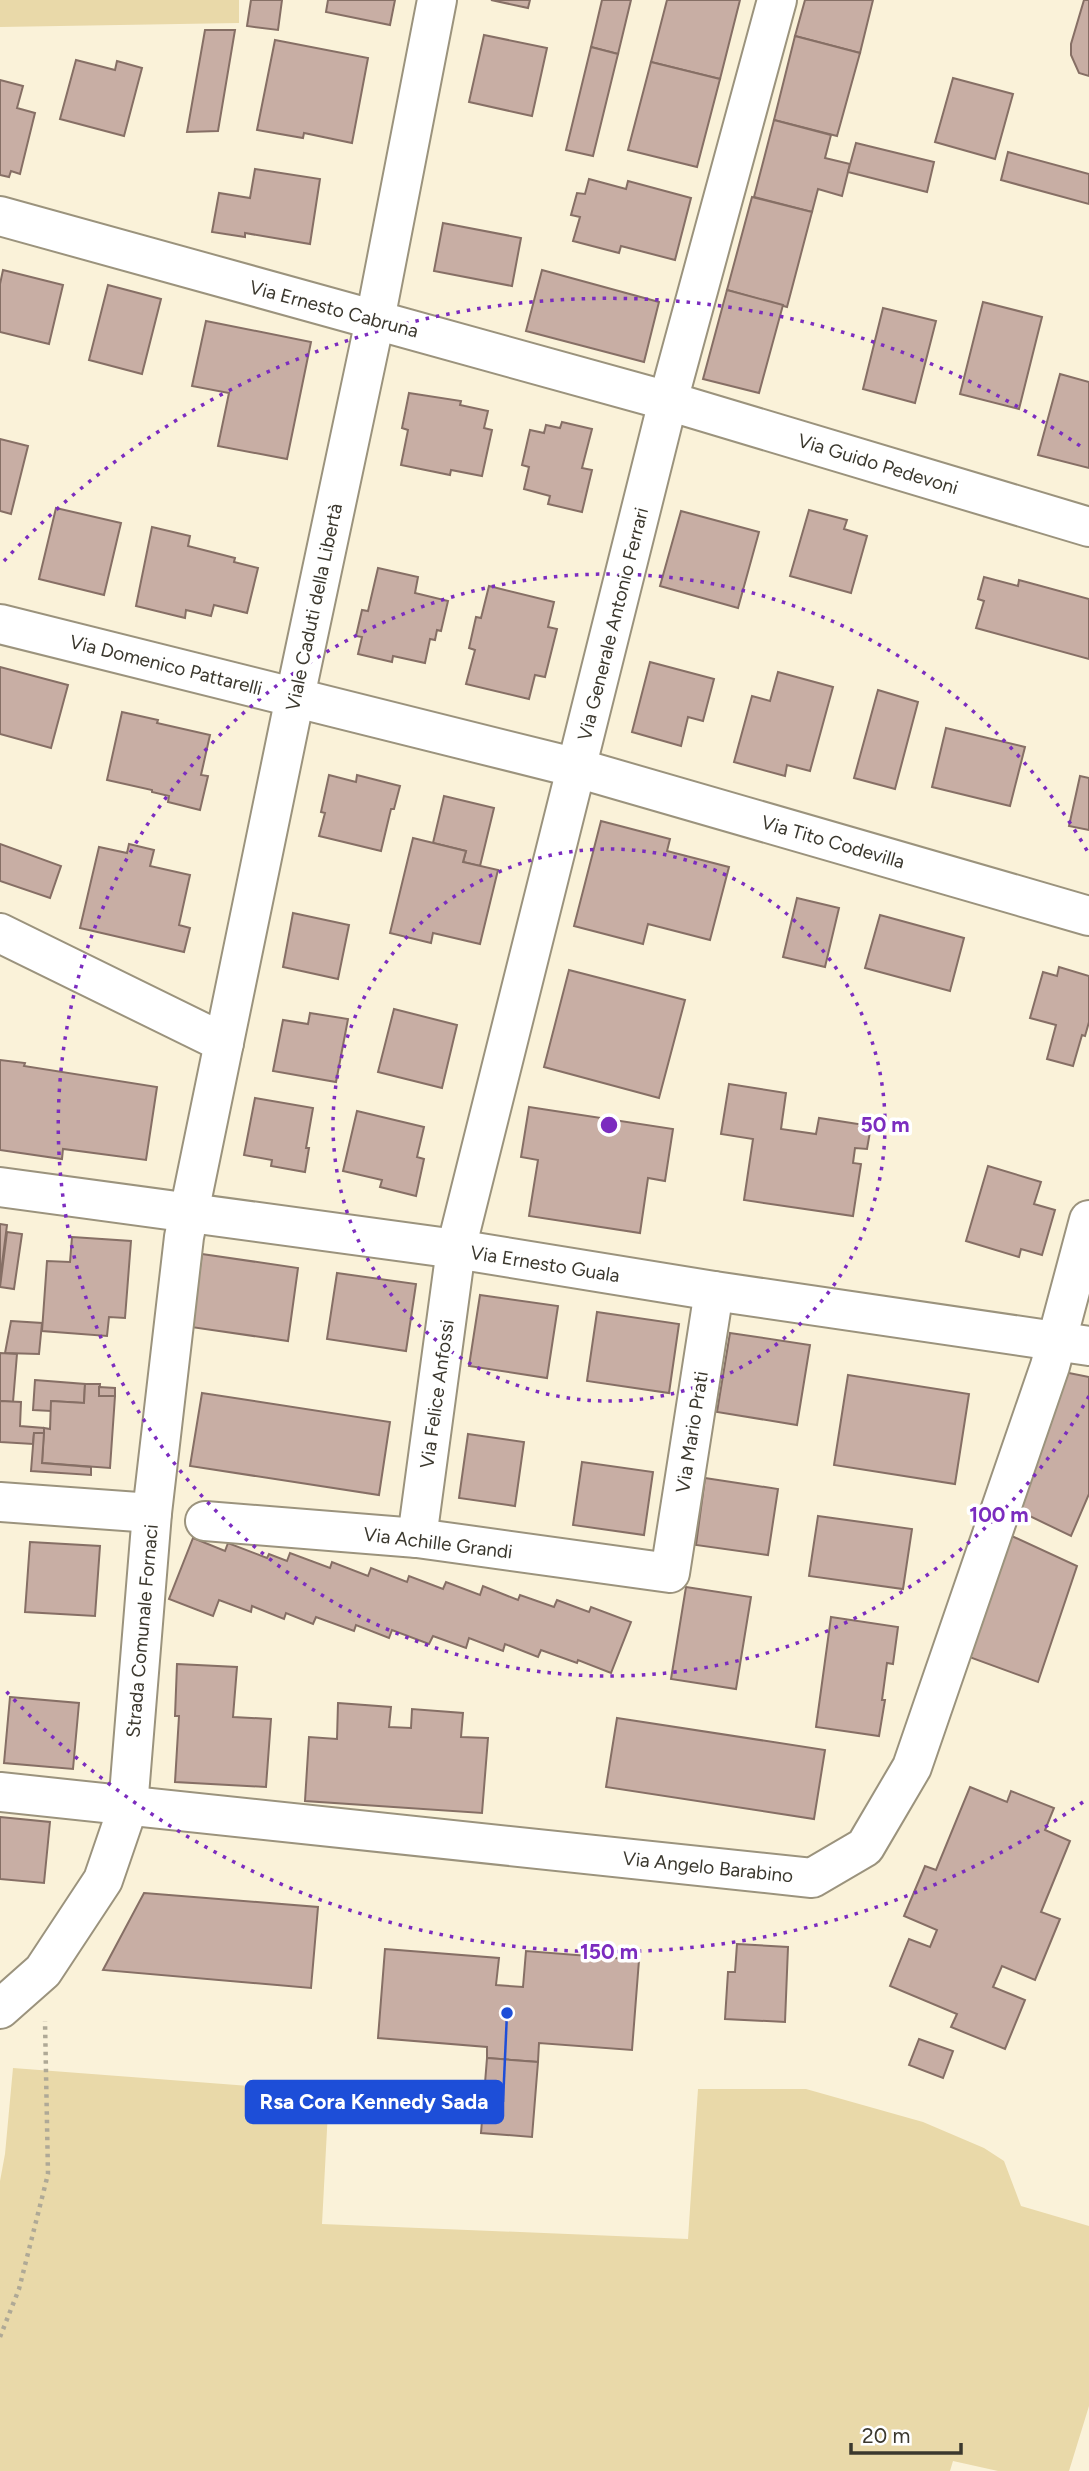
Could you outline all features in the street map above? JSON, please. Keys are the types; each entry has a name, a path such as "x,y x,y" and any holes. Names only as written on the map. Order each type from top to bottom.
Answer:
{"street":[{"name":"Viale Caduti della Libertà","path":"189,1213 375,320 437,0"},
{"name":"Via Generale Antonio Ferrari","path":"456,1250 668,401 777,0"},
{"name":"Via Ernesto Cabruna","path":"0,216 668,401"},
{"name":"Via Guido Pedevoni","path":"668,401 1089,527"},
{"name":"Via Domenico Pattarelli","path":"0,624 577,768"},
{"name":"Via Tito Codevilla","path":"577,768 1089,916"},
{"path":"0,933 224,1043"},
{"name":"Via Ernesto Guala","path":"0,1187 456,1250 1073,1343"},
{"name":"Strada Comunale Fornaci","path":"0,2009 43,1971 103,1880 128,1807 152,1513 189,1213"},
{"name":"Via Angelo Barabino","path":"0,1792 813,1878 865,1847 912,1767 1073,1343 1089,1220"},
{"name":"Via Felice Anfossi","path":"417,1538 456,1250"},
{"name":"Via Mario Prati","path":"670,1573 714,1291"},
{"path":"0,1502 152,1513"},
{"name":"Via Achille Grandi","path":"205,1521 417,1538 670,1573"}],"path":[{"path":"0,2337 19,2288 48,2174 43,1971"}],"shaded area":[{"path":"0,0 239,0 239,23 0,27"},
{"path":"13,2068 329,2092 322,2224 688,2239 698,2089 806,2089 923,2122 984,2148 1004,2161 1021,2206 1089,2226 1089,2406 1069,2471 998,2471 953,2461 950,2471 0,2471 0,2181"}],"building":[{"path":"251,0 282,0 278,30 247,26"},
{"path":"328,0 395,0 390,25 326,12"},
{"path":"491,0 530,0 528,8"},
{"path":"602,0 631,0 618,54 591,47"},
{"path":"667,0 740,0 720,79 651,62"},
{"path":"805,0 873,0 860,53 795,36"},
{"path":"1084,0 1089,0 1089,76 1079,73 1071,55 1071,44"},
{"path":"205,30 235,30 218,131 187,132"},
{"path":"484,35 547,48 532,116 469,102"},
{"path":"795,36 860,53 837,136 774,120"},
{"path":"275,40 368,58 352,143 304,133 303,138 257,130"},
{"path":"591,47 618,54 593,156 566,150"},
{"path":"76,60 115,70 117,61 142,68 124,136 60,119"},
{"path":"651,62 720,79 697,167 628,150"},
{"path":"953,78 1013,94 995,159 935,142"},
{"path":"0,80 23,86 17,108 35,113 20,174 11,171 9,177 0,175"},
{"path":"774,120 831,135 825,158 850,164 842,196 818,189 812,212 754,197"},
{"path":"856,143 934,162 927,192 848,172"},
{"path":"1008,152 1089,174 1089,204 1001,180"},
{"path":"255,169 320,179 310,244 245,233 245,237 212,232 219,193 250,198"},
{"path":"589,179 626,189 628,181 691,198 675,260 621,246 619,253 573,241 580,217 571,215 577,193 585,194"},
{"path":"752,197 812,212 787,307 727,290"},
{"path":"443,223 521,238 512,286 434,271"},
{"path":"3,270 63,285 49,344 0,332 0,284"},
{"path":"542,270 659,302 644,362 526,331"},
{"path":"108,285 161,299 142,374 89,360"},
{"path":"727,290 783,305 759,393 703,379"},
{"path":"983,302 1042,317 1019,409 960,394"},
{"path":"883,308 936,321 915,403 863,389"},
{"path":"206,321 311,342 287,459 218,446 229,393 192,386"},
{"path":"1060,374 1089,382 1089,468 1038,455"},
{"path":"409,393 461,401 460,405 488,411 484,428 492,430 482,476 451,470 450,475 401,465 408,430 402,428"},
{"path":"562,422 592,429 582,468 592,470 582,512 548,504 550,496 524,489 529,467 522,465 530,430 544,433 546,425 560,428"},
{"path":"0,439 28,446 11,514 0,511"},
{"path":"56,508 121,523 104,595 39,579"},
{"path":"809,510 847,520 844,529 867,536 851,593 790,576"},
{"path":"681,511 759,532 738,608 660,586"},
{"path":"152,527 190,536 188,546 235,558 234,562 258,568 247,613 214,605 211,616 186,610 185,618 136,606"},
{"path":"378,568 418,577 415,593 448,601 441,631 437,630 435,640 430,639 425,663 393,656 392,662 358,654 362,637 356,636 362,610 368,611"},
{"path":"984,577 1018,586 1019,580 1089,599 1089,659 976,628 984,601 978,599"},
{"path":"489,586 554,602 548,627 557,629 545,677 535,675 529,699 466,684 475,650 469,648 476,617 481,618"},
{"path":"650,662 714,679 703,721 688,717 681,746 632,732"},
{"path":"0,667 68,685 51,748 0,734"},
{"path":"778,672 833,687 810,771 787,765 785,776 734,762 752,696 770,701"},
{"path":"878,690 918,702 895,789 854,778"},
{"path":"122,712 210,735 201,775 208,776 200,810 168,802 169,796 152,790 107,780"},
{"path":"946,728 1025,747 1010,806 932,787"},
{"path":"329,775 356,782 357,775 400,786 394,809 391,809 381,851 319,836 325,813 321,812"},
{"path":"1080,776 1089,778 1089,830 1069,826"},
{"path":"444,796 494,808 480,866 463,862 466,851 433,843"},
{"path":"601,821 670,839 667,851 729,867 710,940 648,924 643,944 574,926"},
{"path":"413,838 466,851 463,862 498,870 480,944 433,933 431,943 390,933"},
{"path":"0,844 61,866 50,898 0,881"},
{"path":"129,844 154,850 150,866 190,875 179,925 190,928 184,952 80,928 99,847 127,853"},
{"path":"797,898 839,908 825,967 783,957"},
{"path":"293,913 349,925 338,979 283,967"},
{"path":"880,915 964,938 950,991 865,968"},
{"path":"1059,967 1089,976 1089,1022 1085,1036 1082,1035 1073,1066 1047,1059 1056,1025 1030,1018 1043,972 1057,976"},
{"path":"569,970 685,1000 659,1098 544,1067"},
{"path":"394,1009 457,1025 442,1088 378,1072"},
{"path":"310,1013 348,1019 336,1082 273,1071 283,1020 308,1024"},
{"path":"0,1060 157,1087 146,1160 63,1149 62,1159 0,1150"},
{"path":"729,1084 786,1093 781,1129 816,1134 819,1118 871,1126 867,1149 855,1148 853,1163 861,1164 853,1216 744,1200 753,1139 721,1134"},
{"path":"255,1098 313,1108 305,1172 271,1166 272,1160 244,1155"},
{"path":"529,1107 673,1129 665,1181 648,1178 640,1233 529,1216 538,1160 521,1157"},
{"path":"357,1111 424,1127 417,1157 424,1159 416,1196 380,1187 382,1180 343,1171"},
{"path":"988,1166 1041,1182 1034,1204 1055,1210 1042,1255 1021,1249 1019,1257 966,1241"},
{"path":"0,1224 7,1225 0,1280"},
{"path":"7,1232 22,1234 14,1289 0,1287"},
{"path":"72,1237 131,1241 125,1318 109,1317 107,1336 42,1331 47,1261 70,1262"},
{"path":"202,1254 298,1268 288,1341 191,1327"},
{"path":"337,1273 416,1284 406,1351 327,1339"},
{"path":"480,1295 558,1306 547,1378 469,1366"},
{"path":"597,1312 679,1324 669,1393 587,1381"},
{"path":"11,1321 42,1323 39,1354 5,1353"},
{"path":"730,1333 810,1345 797,1425 717,1412"},
{"path":"0,1353 17,1354 13,1402 0,1401"},
{"path":"1059,1371 1089,1377 1089,1494 1071,1536 1011,1507"},
{"path":"848,1375 969,1394 955,1484 834,1465"},
{"path":"35,1380 85,1384 84,1403 51,1401 51,1411 33,1410"},
{"path":"85,1384 100,1384 99,1396 115,1396 110,1468 42,1463 44,1428 50,1429 51,1401 84,1403"},
{"path":"99,1387 115,1388 115,1396 99,1396"},
{"path":"202,1393 390,1422 379,1495 190,1466"},
{"path":"0,1401 21,1402 20,1426 44,1428 44,1433 34,1433 33,1444 0,1442"},
{"path":"34,1433 44,1433 42,1463 91,1467 91,1475 31,1471"},
{"path":"468,1434 524,1442 515,1506 459,1498"},
{"path":"582,1462 653,1472 644,1535 573,1525"},
{"path":"705,1478 778,1489 768,1555 696,1545"},
{"path":"818,1516 912,1529 903,1589 809,1576"},
{"path":"1003,1532 1077,1566 1038,1682 961,1654"},
{"path":"193,1538 225,1551 228,1543 267,1558 269,1554 287,1561 290,1553 330,1568 332,1562 368,1576 371,1568 407,1582 409,1576 443,1589 446,1582 480,1595 483,1586 518,1600 520,1595 554,1607 557,1600 589,1612 591,1607 631,1622 611,1673 541,1650 538,1657 505,1644 503,1651 469,1638 466,1648 433,1636 429,1644 392,1630 389,1638 356,1625 354,1631 316,1617 313,1624 286,1613 284,1619 252,1606 251,1612 219,1600 213,1616 169,1599"},
{"path":"30,1542 100,1546 95,1616 25,1612"},
{"path":"686,1587 751,1597 736,1689 671,1679"},
{"path":"831,1617 898,1627 893,1664 887,1663 879,1736 816,1727"},
{"path":"177,1664 237,1667 233,1717 271,1719 266,1787 175,1782 179,1716 175,1716"},
{"path":"10,1697 79,1703 73,1769 4,1763"},
{"path":"338,1703 391,1707 389,1727 411,1728 412,1709 463,1713 461,1737 488,1738 482,1813 305,1801 309,1737 337,1739"},
{"path":"617,1718 825,1750 814,1819 606,1787"},
{"path":"970,1787 1007,1802 1011,1791 1054,1808 1045,1830 1070,1841 1041,1912 1060,1919 1035,1980 1002,1966 993,1987 1025,2000 1005,2049 951,2027 957,2014 890,1986 909,1939 930,1947 937,1930 904,1916 925,1866 936,1870"},
{"path":"0,1817 50,1822 44,1883 0,1879"},
{"path":"144,1893 318,1907 311,1988 103,1970"},
{"path":"737,1944 788,1947 785,2022 725,2019 728,1972 735,1972"},
{"path":"385,1949 499,1958 496,1985 523,1987 526,1951 639,1960 632,2050 539,2043 538,2062 487,2058 487,2047 378,2038"},
{"path":"919,2039 953,2051 943,2078 909,2065"},
{"path":"487,2058 538,2062 532,2137 481,2133"}],"place":[{"name":"Rsa Cora Kennedy Sada","path":"507,2013"}]}
